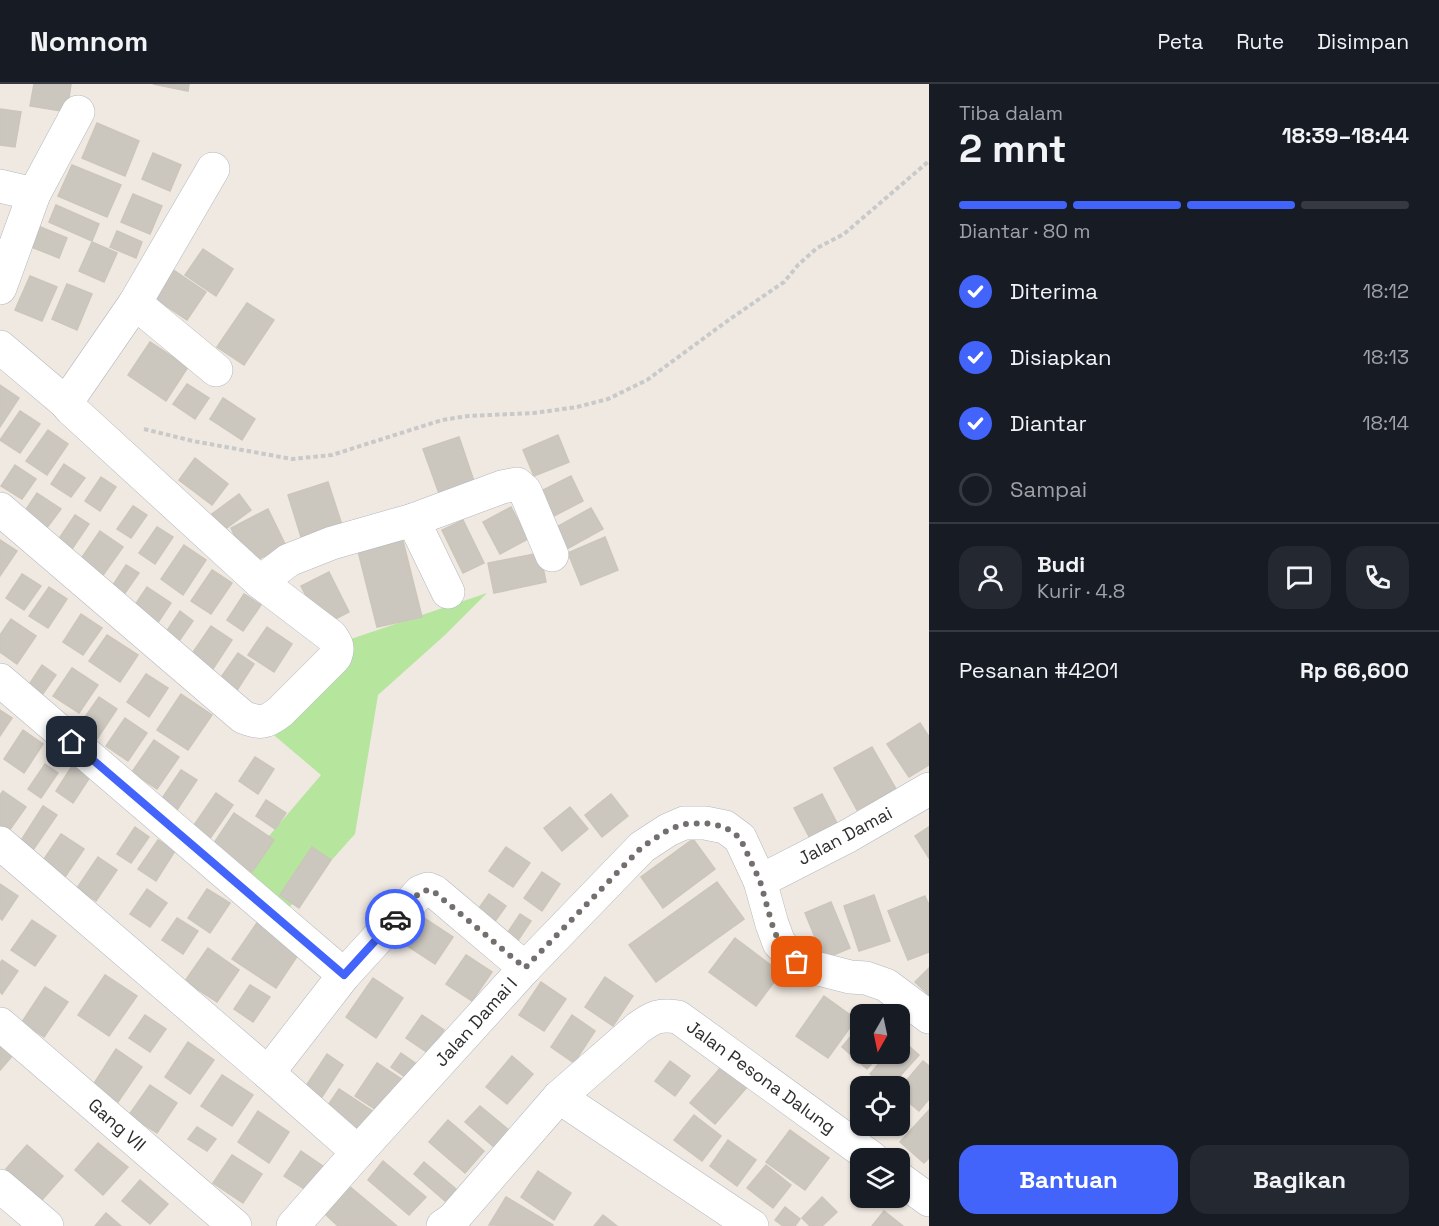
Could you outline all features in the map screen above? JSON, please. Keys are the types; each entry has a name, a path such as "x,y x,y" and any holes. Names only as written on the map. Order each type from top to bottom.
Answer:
{"street":[{"path":"0,288 34,194 78,112"},
{"path":"66,403 135,303 213,169"},
{"path":"0,186 34,194"},
{"path":"135,303 216,370"},
{"path":"0,347 66,403 260,582 331,636 337,643 335,657 272,718 264,722 243,717 0,509"},
{"path":"260,582 289,560 332,543 413,520 502,487 517,484 525,490 552,555"},
{"path":"413,520 448,592"},
{"path":"0,680 344,975"},
{"name":"Jalan Damai","path":"760,881 848,836 929,789"},
{"name":"Jalan Damai I","path":"293,1226 525,968 642,847 668,830 684,824 705,823 725,827 740,838 760,881 779,943 797,962 886,985 929,1017"},
{"path":"0,843 358,1152"},
{"path":"268,1073 344,975 420,892 428,890 435,892 525,968"},
{"name":"Jalan Pesona Dalung","path":"454,1224 559,1097 638,1028 652,1018 665,1015 678,1017 858,1148"},
{"name":"Gang VII","path":"0,1024 235,1226"},
{"path":"559,1097 752,1226"},
{"path":"0,1186 47,1226"},
{"path":"910,1186 929,1200"}],"path":[{"path":"137,427 193,441 292,459 333,455 442,420 468,416 534,413 577,407 608,399 647,380 784,282 818,248 844,234 929,161"}],"green space":[{"path":"487,593 445,635 378,695 355,834 286,911 239,871 321,775 269,731 345,641"}],"building":[{"path":"34,84 71,84 67,112 30,106"},
{"path":"153,84 189,84 188,91"},
{"path":"0,109 21,112 15,147 0,145"},
{"path":"97,123 139,141 125,176 82,158"},
{"path":"153,153 181,165 170,191 142,179"},
{"path":"72,165 121,185 107,217 58,196"},
{"path":"133,194 162,206 150,234 121,222"},
{"path":"56,205 99,224 92,241 49,222"},
{"path":"38,226 67,238 59,258 29,246"},
{"path":"117,231 142,242 136,258 110,247"},
{"path":"92,242 117,253 104,282 79,271"},
{"path":"203,249 233,269 216,296 185,275"},
{"path":"172,269 206,292 187,320 153,297"},
{"path":"30,276 57,287 42,321 15,310"},
{"path":"67,284 92,294 77,330 52,319"},
{"path":"247,303 274,320 244,365 217,347"},
{"path":"150,342 188,367 166,401 128,375"},
{"path":"187,384 209,398 195,419 173,404"},
{"path":"0,385 19,398 0,427"},
{"path":"223,398 255,419 242,440 210,419"},
{"path":"20,411 40,424 20,453 0,440"},
{"path":"48,430 68,444 47,475 26,461"},
{"path":"558,435 569,462 534,476 523,450"},
{"path":"459,437 475,484 440,496 423,449"},
{"path":"195,458 228,484 212,505 179,480"},
{"path":"64,464 85,478 71,497 51,484"},
{"path":"15,465 36,479 22,499 1,486"},
{"path":"571,476 583,501 552,517 539,492"},
{"path":"101,477 116,487 100,511 85,501"},
{"path":"328,482 343,528 302,540 288,495"},
{"path":"37,493 61,509 46,529 23,514"},
{"path":"239,494 251,510 224,530 212,514"},
{"path":"133,506 147,515 131,538 117,529"},
{"path":"511,507 528,539 500,554 483,522"},
{"path":"591,508 603,529 565,550 553,529"},
{"path":"268,509 286,546 248,564 231,528"},
{"path":"75,515 89,524 72,549 58,540"},
{"path":"463,520 484,563 463,573 442,530"},
{"path":"157,527 173,537 155,564 139,553"},
{"path":"100,531 123,547 101,578 78,563"},
{"path":"605,537 618,570 581,585 568,553"},
{"path":"0,540 17,551 0,576"},
{"path":"403,541 422,617 377,627 358,551"},
{"path":"184,545 206,560 183,595 161,579"},
{"path":"540,553 546,582 494,593 488,563"},
{"path":"126,565 139,573 123,596 111,588"},
{"path":"212,570 232,583 211,614 191,601"},
{"path":"329,572 349,612 322,626 301,586"},
{"path":"22,574 41,586 24,610 6,598"},
{"path":"49,587 67,599 48,628 29,616"},
{"path":"147,587 171,603 155,627 131,611"},
{"path":"244,594 261,605 243,631 227,620"},
{"path":"180,611 193,621 177,644 164,635"},
{"path":"81,614 102,628 83,655 63,642"},
{"path":"11,619 36,636 17,664 0,652 0,635"},
{"path":"211,626 232,640 211,672 189,658"},
{"path":"267,627 292,644 274,672 248,655"},
{"path":"107,635 138,655 120,682 89,661"},
{"path":"238,653 254,664 234,695 217,683"},
{"path":"42,665 56,675 40,698 26,689"},
{"path":"72,668 98,685 79,713 53,696"},
{"path":"146,674 168,688 149,717 127,702"},
{"path":"181,694 212,715 188,750 157,730"},
{"path":"99,697 117,709 97,739 78,727"},
{"path":"0,710 12,718 0,736"},
{"path":"125,718 147,733 128,761 106,746"},
{"path":"920,723 929,737 929,765 909,777 887,744"},
{"path":"23,730 43,744 24,773 4,759"},
{"path":"154,740 179,757 157,789 132,772"},
{"path":"872,747 896,789 857,810 834,768"},
{"path":"255,757 274,769 258,794 239,781"},
{"path":"45,764 58,773 41,798 28,789"},
{"path":"72,766 90,777 73,803 56,791"},
{"path":"181,770 197,780 175,813 159,803"},
{"path":"3,791 26,807 6,835 0,831 0,795"},
{"path":"216,793 233,805 209,840 192,828"},
{"path":"611,794 628,816 602,837 585,815"},
{"path":"822,794 840,829 813,844 794,808"},
{"path":"266,800 286,813 275,829 256,816"},
{"path":"43,806 57,815 33,850 20,842"},
{"path":"570,807 588,829 562,851 544,828"},
{"path":"234,813 274,840 252,872 212,846"},
{"path":"135,827 149,837 131,863 117,854"},
{"path":"929,827 929,858 915,836"},
{"path":"61,834 84,849 63,880 40,865"},
{"path":"693,839 715,869 663,908 641,877"},
{"path":"158,840 175,851 156,881 138,869"},
{"path":"312,847 331,860 299,908 280,895"},
{"path":"506,847 530,863 513,887 489,871"},
{"path":"98,857 117,870 96,901 77,888"},
{"path":"542,872 560,884 542,911 524,898"},
{"path":"717,882 744,919 656,982 629,945"},
{"path":"0,884 18,896 2,920 0,918"},
{"path":"147,889 167,903 150,927 130,914"},
{"path":"207,889 230,903 210,933 188,918"},
{"path":"489,894 506,906 491,927 474,915"},
{"path":"874,895 890,941 859,951 844,906"},
{"path":"925,896 929,905 929,952 908,960 888,911"},
{"path":"831,902 850,948 824,959 805,913"},
{"path":"520,914 531,921 517,942 506,935"},
{"path":"261,917 304,946 276,988 232,959"},
{"path":"177,918 198,931 183,954 162,940"},
{"path":"424,918 453,937 435,964 406,945"},
{"path":"32,920 56,936 35,966 11,950"},
{"path":"735,938 781,973 756,1006 709,972"},
{"path":"208,948 239,970 217,1002 185,981"},
{"path":"466,955 492,972 472,1001 446,984"},
{"path":"2,960 18,971 2,994 0,992 0,963"},
{"path":"929,968 929,995 915,982"},
{"path":"105,975 137,996 109,1036 78,1015"},
{"path":"605,977 633,996 613,1026 585,1007"},
{"path":"373,978 403,998 376,1038 346,1017"},
{"path":"541,982 566,999 544,1031 519,1015"},
{"path":"250,985 270,997 253,1022 234,1009"},
{"path":"45,987 68,1002 44,1037 22,1022"},
{"path":"824,996 850,1015 850,1027 828,1058 796,1036"},
{"path":"145,1015 166,1029 150,1052 129,1038"},
{"path":"422,1015 444,1030 428,1053 406,1038"},
{"path":"572,1015 595,1031 574,1063 551,1047"},
{"path":"850,1037 850,1054 842,1047"},
{"path":"188,1042 214,1060 190,1094 165,1077"},
{"path":"0,1044 13,1055 0,1070"},
{"path":"910,1047 919,1055 900,1076 872,1076 870,1074 879,1064 910,1064"},
{"path":"116,1049 142,1067 118,1102 93,1085"},
{"path":"401,1053 418,1065 408,1079 391,1067"},
{"path":"327,1054 343,1065 320,1100 304,1089"},
{"path":"512,1056 533,1074 507,1104 486,1087"},
{"path":"670,1061 690,1076 675,1096 655,1081"},
{"path":"923,1061 929,1066 929,1099 919,1111 910,1103 910,1076"},
{"path":"377,1063 406,1082 384,1115 355,1096"},
{"path":"861,1064 871,1064 867,1069"},
{"path":"722,1066 747,1087 715,1124 690,1103"},
{"path":"222,1075 253,1095 232,1126 201,1106"},
{"path":"150,1085 177,1103 157,1133 129,1115"},
{"path":"339,1089 380,1116 365,1138 324,1111"},
{"path":"480,1106 510,1131 495,1148 465,1122"},
{"path":"929,1110 929,1158 924,1163 910,1151 910,1148 900,1142 905,1136 910,1136 910,1131"},
{"path":"258,1111 289,1132 269,1163 238,1142"},
{"path":"694,1115 721,1136 702,1161 674,1140"},
{"path":"448,1120 484,1151 465,1173 429,1142"},
{"path":"197,1127 216,1139 207,1151 188,1139"},
{"path":"790,1130 829,1158 805,1190 766,1162"},
{"path":"728,1140 756,1160 737,1186 710,1166"},
{"path":"98,1143 128,1167 103,1195 75,1170"},
{"path":"27,1145 63,1176 42,1200 6,1169"},
{"path":"301,1151 330,1171 314,1195 284,1176"},
{"path":"232,1155 262,1174 243,1203 213,1183"},
{"path":"383,1161 426,1197 409,1215 368,1180"},
{"path":"424,1162 456,1189 445,1201 414,1174"},
{"path":"766,1165 791,1185 773,1208 747,1188"},
{"path":"538,1171 571,1193 554,1220 521,1197"},
{"path":"140,1180 168,1204 150,1224 122,1201"},
{"path":"349,1186 397,1226 338,1226 325,1214"},
{"path":"506,1197 553,1225 489,1225"},
{"path":"822,1197 837,1212 822,1226 810,1226 802,1218"},
{"path":"785,1207 800,1219 795,1226 783,1226 775,1220"},
{"path":"884,1211 903,1226 872,1226"},
{"path":"106,1213 121,1226 95,1226"},
{"path":"603,1215 617,1226 594,1226"}],"way so far":[{"path":"395,919 420,892 432,890 525,968 642,847 668,830 684,824 705,823 725,827 740,838 760,881 779,943 797,962"}],"route":[{"path":"72,742 344,975 395,919"}]}
